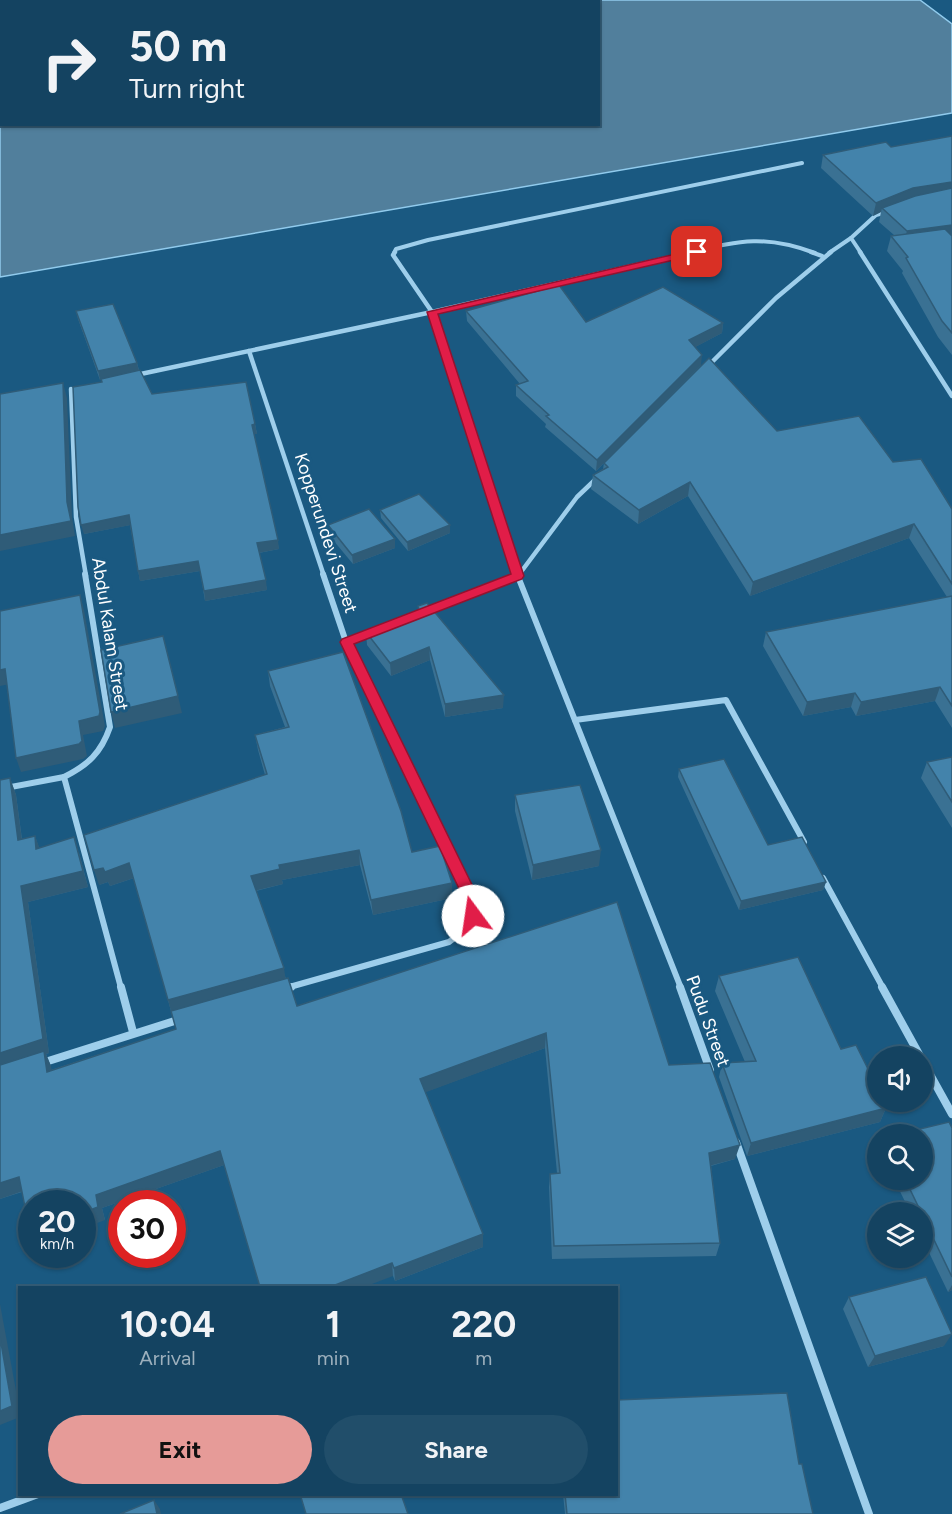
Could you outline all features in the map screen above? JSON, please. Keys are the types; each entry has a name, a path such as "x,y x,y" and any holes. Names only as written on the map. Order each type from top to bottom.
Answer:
{"street":[{"name":"Pudu Street","path":"713,1078 685,999 518,576 432,312 393,255 396,249 428,240 802,163"},
{"path":"700,374 787,285 822,256 851,238 876,215 899,208"},
{"path":"851,238 952,396"},
{"path":"127,377 432,312 751,240 781,240 822,256"},
{"name":"Kopperundevi Street","path":"249,351 346,642 471,899 473,916 464,931 449,942 280,990"},
{"path":"61,391 82,386"},
{"name":"Abdul Kalam Street","path":"0,789 64,777 91,763 104,747 110,727 76,517 71,389"},
{"path":"421,613 518,576 577,497 602,473"},
{"path":"346,642 378,630"},
{"path":"575,720 726,700 806,847"},
{"path":"64,777 133,1032"},
{"path":"818,868 915,1046"},
{"path":"33,1065 189,1016"},
{"path":"933,1079 952,1114"},
{"path":"733,1134 869,1514"},
{"path":"0,1508 33,1496"}],"water":[{"path":"600,0 920,0 952,24 952,113 0,277 0,126 600,126"}],"building":[{"path":"952,136 952,182 913,188 876,203 823,155 886,142 891,147"},
{"path":"952,188 952,225 907,231 882,208 915,196"},
{"path":"945,229 952,236 952,333 942,321 906,258 908,257 891,236"},
{"path":"559,285 586,322 663,287 723,323 689,340 702,355 597,460 546,416 549,415 516,385 528,381 466,311"},
{"path":"113,304 137,363 98,371 76,311"},
{"path":"709,358 777,431 859,416 893,462 921,459 952,509 952,584 914,524 753,582 690,482 639,510 593,475 608,467 604,463"},
{"path":"140,370 152,394 246,382 255,424 252,425 278,540 257,543 266,580 204,591 198,561 138,571 129,515 81,525 78,507 73,387 102,382 101,379"},
{"path":"63,383 67,502 71,521 0,535 0,394"},
{"path":"419,494 450,525 407,542 380,510"},
{"path":"369,509 395,539 352,555 328,525"},
{"path":"80,595 99,716 79,721 82,741 79,744 16,758 5,669 0,670 0,611"},
{"path":"952,596 952,706 940,687 861,702 855,693 807,702 766,632"},
{"path":"427,603 504,695 445,704 429,647 390,663 366,632 419,610 418,606"},
{"path":"163,636 178,696 111,712 101,650"},
{"path":"343,652 401,811 412,852 440,846 452,883 371,900 359,850 279,865 280,869 251,876 284,968 168,1000 129,863 105,872 103,868 94,870 84,835 267,774 255,735 289,727 268,671"},
{"path":"952,757 952,802 927,762"},
{"path":"724,759 768,845 802,837 826,882 741,901 679,769"},
{"path":"10,778 18,840 35,836 36,849 74,837 83,871 21,886 43,1039 0,1053 0,780"},
{"path":"580,785 601,850 533,865 515,795"},
{"path":"617,902 669,1065 710,1063 740,1145 709,1153 720,1243 554,1246 550,1174 560,1173 546,1033 420,1079 483,1234 394,1268 392,1263 333,1286 260,1286 220,1151 96,1195 96,1190 22,1190 19,1177 0,1183 0,1065 44,1051 47,1072 176,1029 171,1011 288,978 297,1006"},
{"path":"798,957 841,1049 856,1045 867,1067 867,1112 871,1112 751,1143 722,1063 756,1061 719,976"},
{"path":"949,1122 952,1128 952,1277 933,1238 933,1202 916,1202 910,1190 933,1190 933,1126"},
{"path":"926,1277 952,1334 875,1356 849,1297"},
{"path":"0,1337 12,1406 0,1411"},
{"path":"787,1393 799,1464 802,1464 813,1514 567,1514 565,1496 618,1496 618,1400"},
{"path":"301,1496 402,1496 408,1514 306,1514"},
{"path":"154,1500 157,1514 120,1514"}],"route":[{"path":"473,916 471,899 346,642 518,576 432,312 697,252"}]}
